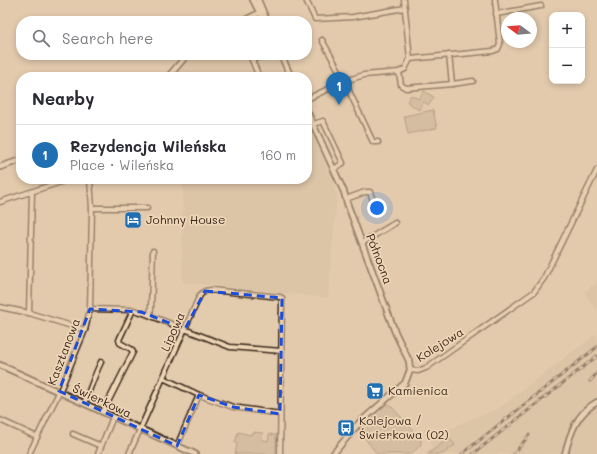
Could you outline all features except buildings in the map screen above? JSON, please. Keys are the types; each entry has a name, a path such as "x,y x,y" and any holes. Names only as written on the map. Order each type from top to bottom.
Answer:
{"street":[{"path":"253,0 264,16"},
{"path":"258,0 262,16"},
{"path":"306,0 315,19 353,17 405,8"},
{"path":"312,97 345,81 364,75 399,72 405,69 410,59 404,0"},
{"path":"410,59 493,51 498,49 500,44 495,0"},
{"path":"496,14 541,6"},
{"path":"253,16 261,12"},
{"path":"322,40 345,81 373,142 378,142"},
{"path":"449,55 452,84"},
{"path":"172,72 183,60"},
{"path":"252,60 257,72"},
{"path":"284,60 289,72"},
{"path":"399,72 402,85 406,88 473,82"},
{"path":"313,124 323,121 342,163 334,169"},
{"name":"Północna","path":"313,124 346,199 395,332 409,361 410,370"},
{"path":"0,167 16,162"},
{"name":"Kolejowa","path":"333,454 359,423 405,383 410,370 418,371 426,368 534,292 544,278 597,170"},
{"path":"0,202 55,184"},
{"name":"Kasztanowa","path":"29,454 59,392 85,330 90,309 92,208 90,184"},
{"path":"29,313 32,192"},
{"path":"346,199 365,192 370,192 374,204"},
{"path":"92,208 147,208"},
{"path":"362,243 395,223"},
{"path":"150,315 152,251"},
{"name":"Lipowa","path":"129,454 200,295 205,290 282,298 282,351"},
{"path":"0,307 29,313 85,330"},
{"path":"90,309 133,310 150,315 230,347 282,351 280,454"},
{"path":"103,412 133,352 131,349 120,343 119,340 133,310"},
{"path":"84,403 90,390 92,380 101,362"},
{"name":"Świerkowa","path":"0,365 195,454"},
{"path":"163,378 199,395 233,407 280,414"},
{"path":"177,446 199,395"},
{"path":"565,454 571,432 577,420 585,411 597,402"},
{"path":"98,454 113,417"},
{"path":"0,420 37,437"},
{"path":"73,434 101,446"}],"highlighted area":[{"path":"205,291 282,298 280,414 233,407 199,395 177,446 59,391 90,309 141,312 185,329"}],"shaded area":[{"path":"186,60 287,60 291,72 175,72"},
{"path":"424,91 434,97 429,105 424,102 419,110 407,102 411,95 419,99"},
{"path":"433,110 437,128 408,134 404,116"},
{"path":"312,128 337,195 328,298 182,282 183,184 312,184"},
{"path":"597,282 597,311 584,292"},
{"path":"597,333 597,454 424,454 432,447 430,441 461,423 499,408"},
{"path":"384,404 388,404 392,407 421,439 421,445 411,454 377,454 360,432 359,427"},
{"path":"238,432 251,435 252,432 263,433 262,440 268,441 269,434 276,435 276,454 235,454 237,443 235,443"},
{"path":"449,438 455,445 443,454 428,454"}],"railway":[{"path":"462,454 597,347"},
{"path":"473,454 597,356"},
{"path":"590,381 597,373"},
{"path":"514,454 529,435"}],"place":[{"name":"Rezydencja Wileńska","path":"339,105"},
{"name":"Johnny House","path":"133,220"},
{"name":"Kamienica","path":"375,391"},
{"name":"Kolejowa / Świerkowa (02)","path":"346,428"}]}
